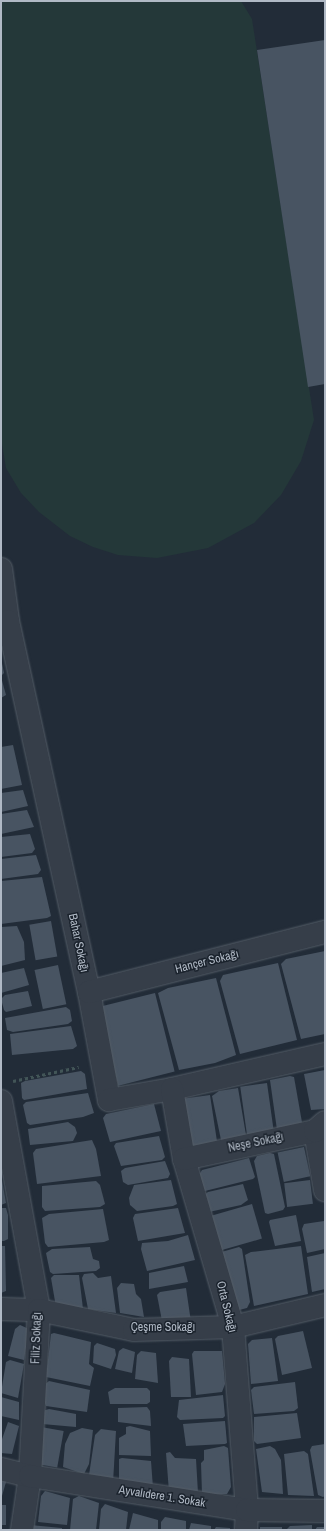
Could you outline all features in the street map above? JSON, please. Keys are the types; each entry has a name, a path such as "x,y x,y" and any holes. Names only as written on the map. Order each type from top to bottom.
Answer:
{"street":[{"name":"Bahar Sokağı","path":"1,569 5,620 89,992 109,1100 172,1089 325,1054"},
{"name":"Hançer Sokağı","path":"89,992 325,932"},
{"name":"Orta Sokağı","path":"172,1089 184,1159 233,1327 247,1520"},
{"name":"Filiz Sokağı","path":"5,1091 8,1172 39,1310 30,1476 22,1530"},
{"name":"Neşe Sokağı","path":"184,1159 320,1126"},
{"path":"320,1126 324,1186"},
{"name":"Çeşme Sokağı","path":"1,1309 39,1310 134,1330 233,1327 325,1305"},
{"name":"Ayvalıdere 1. Sokak","path":"1,1469 247,1520 325,1511"}],"path":[{"path":"5,1091 102,1062"}],"green space":[{"path":"1,1 241,1 252,19 314,420 301,461 281,495 254,523 208,548 157,558 118,555 93,547 70,536 39,512 21,493 6,468 1,438"}],"building":[{"path":"325,40 325,384 308,387 257,50"},
{"path":"1,658 4,673 1,676"},
{"path":"1,677 6,695 1,698"},
{"path":"13,745 22,785 1,789 1,747"},
{"path":"23,790 28,806 1,812 1,793"},
{"path":"27,810 34,827 1,834 1,814"},
{"path":"30,834 35,849 32,853 1,857 1,837"},
{"path":"36,855 41,870 38,874 1,879 1,859"},
{"path":"42,877 51,916 47,918 1,924 1,881"},
{"path":"51,921 57,956 36,960 29,925"},
{"path":"17,926 24,942 25,960 1,966 1,927"},
{"path":"325,951 325,1034 301,1039 281,964 286,959"},
{"path":"278,963 297,1040 240,1054 220,981 223,975"},
{"path":"58,965 66,1004 43,1009 35,970"},
{"path":"24,968 29,985 1,993 1,973"},
{"path":"216,978 236,1055 215,1063 179,1070 158,993 168,988"},
{"path":"28,991 32,1006 6,1012 4,1010 1,999 5,995"},
{"path":"155,993 175,1072 118,1086 99,1007"},
{"path":"66,1007 70,1010 72,1021 68,1024 13,1032 7,1030 5,1018"},
{"path":"71,1026 77,1046 73,1049 12,1055 10,1034"},
{"path":"325,1070 325,1109 311,1110 304,1074"},
{"path":"81,1071 85,1074 87,1089 24,1100 22,1098 21,1083 25,1081"},
{"path":"290,1076 294,1077 303,1128 278,1137 270,1080"},
{"path":"267,1083 275,1137 248,1141 240,1087"},
{"path":"238,1088 246,1135 222,1145 212,1096 219,1091"},
{"path":"88,1093 94,1113 83,1117 30,1125 27,1123 23,1105 26,1102"},
{"path":"210,1095 218,1148 193,1153 181,1099"},
{"path":"154,1104 161,1131 110,1142 103,1118 106,1114"},
{"path":"68,1122 75,1127 77,1133 73,1141 30,1145 28,1129"},
{"path":"159,1136 165,1157 162,1160 121,1166 114,1146 116,1143"},
{"path":"92,1140 96,1149 101,1176 37,1184 33,1153 36,1149"},
{"path":"304,1147 310,1176 284,1182 278,1153"},
{"path":"270,1153 274,1154 285,1207 283,1210 268,1214 265,1213 254,1161 257,1156"},
{"path":"249,1158 255,1177 253,1179 205,1191 199,1175 202,1170"},
{"path":"165,1161 170,1174 168,1178 128,1185 123,1182 121,1171 125,1168"},
{"path":"1,1174 6,1203 1,1205"},
{"path":"171,1180 177,1204 173,1206 137,1211 130,1205 129,1198 134,1185"},
{"path":"310,1180 313,1204 287,1207 284,1183"},
{"path":"96,1181 100,1185 105,1204 100,1207 45,1211 42,1207 42,1186"},
{"path":"243,1184 248,1200 241,1205 209,1212 203,1196 208,1192"},
{"path":"252,1204 262,1239 218,1251 208,1217"},
{"path":"1,1208 6,1208 8,1215 8,1239 4,1241 1,1241"},
{"path":"178,1208 185,1233 138,1241 133,1218 135,1214"},
{"path":"103,1209 109,1240 104,1242 48,1247 45,1243 42,1218 49,1214"},
{"path":"296,1215 301,1241 275,1246 269,1222 270,1220"},
{"path":"324,1221 325,1249 307,1253 302,1229 304,1224"},
{"path":"188,1235 195,1260 147,1271 141,1249 142,1243 168,1241"},
{"path":"1,1246 5,1246 6,1291 1,1293"},
{"path":"301,1246 308,1294 254,1306 245,1255 251,1252"},
{"path":"90,1247 93,1259 99,1261 100,1268 96,1271 53,1274 50,1272 46,1253 52,1249"},
{"path":"239,1247 242,1249 250,1302 247,1308 235,1311 218,1253"},
{"path":"325,1253 325,1289 312,1292 307,1257"},
{"path":"184,1266 188,1282 149,1289 149,1273"},
{"path":"93,1273 98,1278 111,1276 116,1313 88,1309 82,1278 84,1274"},
{"path":"54,1275 79,1275 83,1309 56,1307 51,1278"},
{"path":"121,1283 134,1284 136,1294 141,1299 144,1317 120,1313 117,1288"},
{"path":"186,1288 191,1322 163,1326 157,1295 160,1292"},
{"path":"20,1325 29,1329 24,1360 8,1356 15,1329"},
{"path":"303,1331 312,1368 282,1375 275,1339 278,1336"},
{"path":"54,1333 91,1342 89,1364 94,1368 90,1386 46,1377 51,1334"},
{"path":"272,1338 278,1381 251,1384 248,1344 252,1340"},
{"path":"97,1343 115,1349 116,1355 111,1369 93,1363 94,1346"},
{"path":"123,1348 135,1352 132,1373 115,1369 119,1351"},
{"path":"141,1351 156,1353 158,1383 135,1379 137,1355"},
{"path":"194,1351 222,1351 225,1384 222,1392 196,1395 192,1354"},
{"path":"172,1357 189,1359 191,1397 171,1397 169,1361"},
{"path":"10,1360 24,1364 18,1398 1,1393 6,1362"},
{"path":"49,1381 90,1390 87,1412 46,1406 44,1401 44,1385"},
{"path":"295,1382 298,1408 294,1411 254,1414 251,1390 254,1387"},
{"path":"115,1388 147,1388 150,1391 150,1402 147,1404 110,1404 108,1392"},
{"path":"223,1395 225,1416 223,1418 180,1420 177,1417 179,1400"},
{"path":"1,1397 19,1402 19,1420 1,1416"},
{"path":"147,1407 150,1411 151,1426 118,1422 118,1408"},
{"path":"49,1409 76,1414 76,1427 42,1424 42,1411"},
{"path":"297,1413 301,1438 257,1444 254,1441 254,1417"},
{"path":"225,1421 227,1443 186,1446 183,1424"},
{"path":"8,1422 19,1426 12,1454 1,1453 1,1442"},
{"path":"130,1426 150,1431 151,1456 119,1455 119,1438 126,1434 126,1427"},
{"path":"41,1427 64,1431 57,1467 35,1463"},
{"path":"82,1428 93,1430 89,1464 84,1474 63,1467 65,1444 70,1433"},
{"path":"101,1429 116,1431 113,1483 89,1475 95,1435"},
{"path":"325,1444 325,1496 323,1497 318,1495 310,1450 312,1446"},
{"path":"224,1446 228,1448 231,1487 227,1494 202,1494 201,1463 204,1460 204,1450"},
{"path":"270,1446 275,1449 281,1460 283,1494 262,1492 256,1449"},
{"path":"304,1451 308,1454 314,1496 288,1495 284,1454"},
{"path":"170,1452 175,1458 196,1459 198,1493 169,1492 166,1453"},
{"path":"119,1459 151,1461 153,1488 119,1484"},
{"path":"1,1474 8,1476 1,1499"},
{"path":"45,1491 70,1498 67,1525 38,1522 41,1496"},
{"path":"79,1496 99,1503 96,1530 70,1530 73,1499"},
{"path":"105,1504 128,1512 126,1530 99,1530 101,1509"},
{"path":"1,1505 6,1505 6,1525 1,1525"},
{"path":"133,1513 158,1520 158,1530 129,1530"},
{"path":"165,1517 186,1521 186,1530 161,1530 161,1522"},
{"path":"191,1523 211,1526 211,1530 189,1530"},
{"path":"30,1525 62,1528 62,1530 27,1530"},
{"path":"312,1525 312,1530 286,1530 290,1526"},
{"path":"216,1527 230,1528 230,1530 214,1530"},
{"path":"260,1527 282,1527 282,1530 260,1530"},
{"path":"317,1527 325,1527 325,1530 315,1530"}]}
